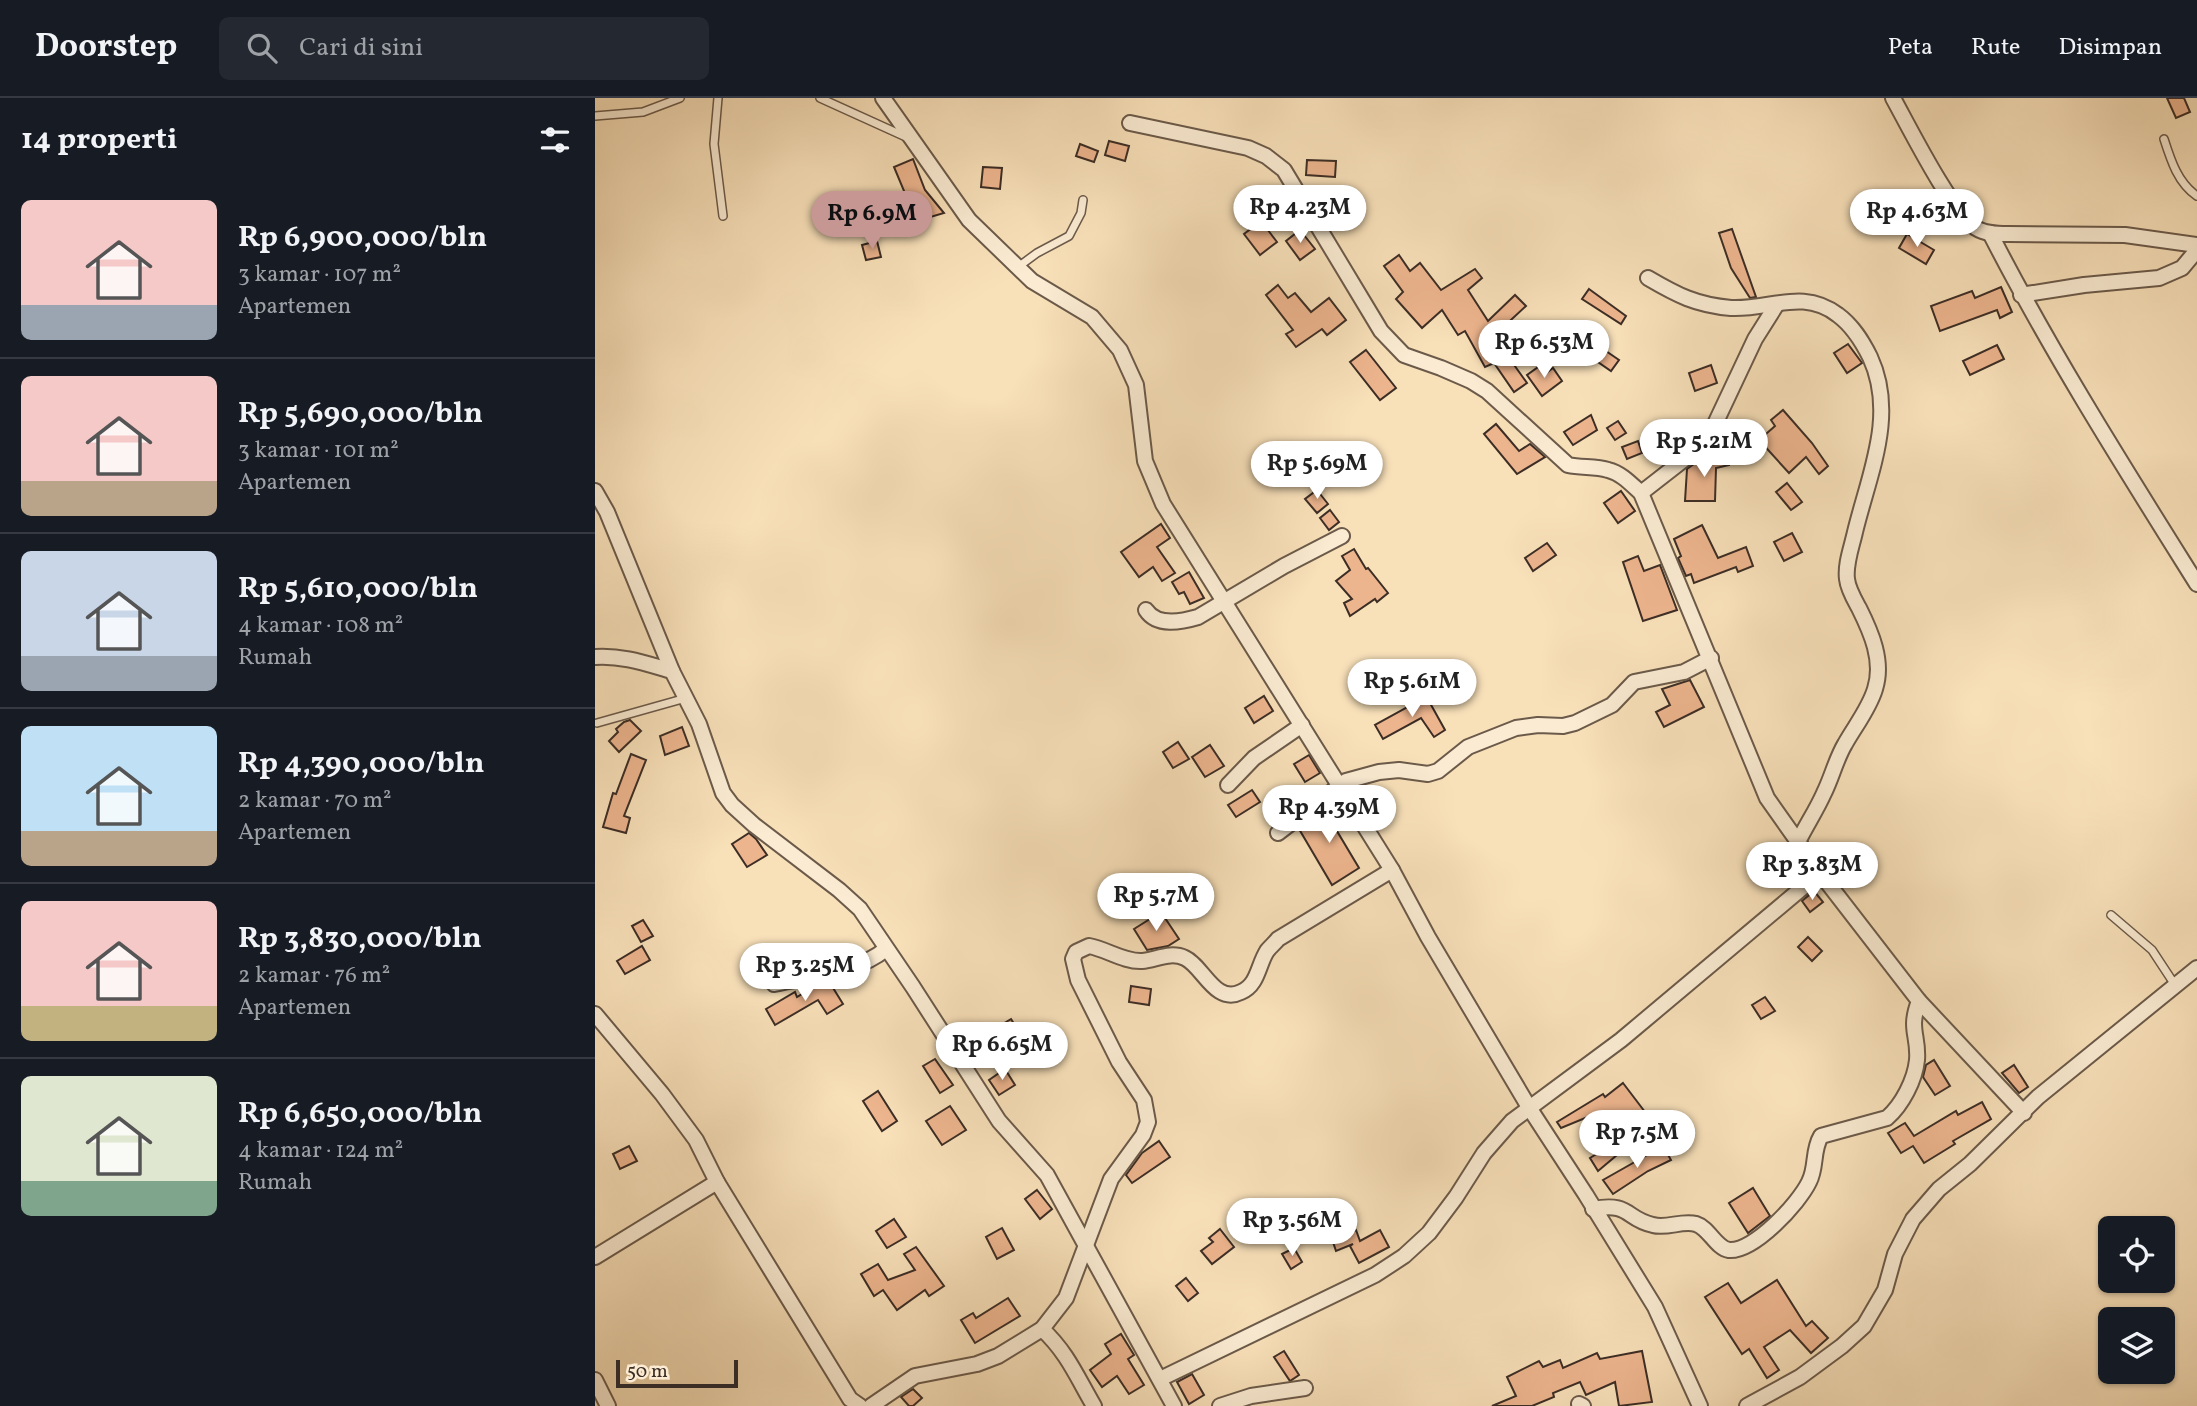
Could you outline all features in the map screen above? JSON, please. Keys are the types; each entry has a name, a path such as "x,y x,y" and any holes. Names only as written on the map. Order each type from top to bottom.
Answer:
{"street":[{"path":"883,98 969,220 1044,290 1092,317 1120,350 1136,385 1145,461 1163,504 1392,870 1529,1109 1655,1307 1700,1406"},
{"path":"1892,98 1958,211 1976,229 1990,233 2125,235 2197,248 2182,268 2159,278 2084,285 2021,295"},
{"path":"1130,123 1248,148 1266,156 1284,170 1381,331 1404,355 1471,381 1487,391 1568,465 1607,469 1641,493 1767,798 1820,873 1919,1001 2024,1113"},
{"path":"1990,233 2021,295 2099,427 2197,583"},
{"path":"1648,278 1680,297 1699,303 1734,308 1795,300 1826,306 1847,323 1864,345 1878,375 1882,423 1876,460 1865,492 1846,577 1874,639 1878,670 1876,688 1843,746 1824,794 1798,840"},
{"path":"1641,493 1700,447 1715,424 1755,339 1777,304"},
{"path":"595,491 607,512 672,671 699,724 723,793 733,806 860,909 999,1121 1047,1175 1088,1245 1110,1291 1174,1406"},
{"path":"1146,610 1150,617 1159,621 1185,621 1207,613 1284,566 1342,536"},
{"path":"595,657 632,659 672,671"},
{"path":"1278,833 1339,785 1379,772 1399,770 1428,774 1438,771 1468,747 1526,726 1563,726 1575,723 1612,705 1634,682 1684,671 1711,658"},
{"path":"1228,785 1254,758 1302,725"},
{"path":"871,1406 915,1376 963,1369 988,1360 1042,1329 1066,1298 1111,1179 1143,1135 1148,1122 1144,1100 1119,1062 1077,980 1073,959 1076,952 1089,946 1131,960 1142,961 1167,955 1183,957 1219,990 1230,995 1239,994 1253,982 1267,951 1278,939 1392,870"},
{"path":"1160,1379 1375,1275 1404,1256 1429,1233 1496,1137 1512,1121 1621,1040 1820,873"},
{"path":"774,984 851,969 871,961 886,949"},
{"path":"1747,1406 1800,1377 1864,1326 1885,1290 1895,1254 1913,1219 1939,1189 1970,1164 2048,1089 2197,968"},
{"path":"1594,1209 1611,1206 1619,1208 1653,1225 1694,1223 1704,1228 1729,1250 1749,1244 1779,1221 1808,1185 1821,1136 1887,1118 1896,1111 1914,1074 1916,1048 1913,1018 1919,1001"},
{"path":"595,1014 662,1094 696,1140 717,1182 850,1399 860,1406"},
{"path":"595,1257 717,1182"},
{"path":"1042,1329 1059,1344 1070,1360 1094,1406"},
{"path":"595,1380 608,1406"},
{"path":"1220,1406 1251,1396 1305,1388"}],"lane":[{"path":"595,116 643,112 681,98"},
{"path":"718,98 714,144 723,216"},
{"path":"820,98 914,141"},
{"path":"2164,139 2178,176 2188,191 2197,197"},
{"path":"1018,267 1069,236 1081,213 1083,200"},
{"path":"597,723 686,698"},
{"path":"2111,915 2152,950 2175,985"}],"building":[{"path":"2167,98 2184,98 2190,112 2176,118"},
{"path":"1109,141 1129,146 1125,161 1105,155"},
{"path":"1080,144 1098,151 1094,162 1076,156"},
{"path":"913,159 925,190 944,213 893,228 886,204 907,198 894,167"},
{"path":"1307,160 1336,161 1335,177 1306,175"},
{"path":"983,167 1002,168 1000,189 981,187"},
{"path":"1261,221 1277,242 1260,255 1244,234"},
{"path":"1732,229 1756,297 1750,298 1731,268 1719,233"},
{"path":"1300,230 1315,249 1300,260 1286,241"},
{"path":"1907,234 1934,250 1926,264 1899,248"},
{"path":"877,241 881,257 866,260 862,245"},
{"path":"1399,255 1410,271 1420,263 1441,290 1475,269 1482,278 1468,290 1488,321 1515,295 1526,306 1498,332 1510,354 1507,355 1527,383 1514,392 1494,363 1485,367 1465,331 1458,335 1442,310 1422,328 1396,299 1403,292 1384,266"},
{"path":"1278,285 1288,298 1295,293 1311,312 1329,298 1346,320 1327,335 1322,329 1296,347 1286,334 1293,330 1266,295"},
{"path":"2001,287 2012,312 2000,318 1997,310 1940,331 1931,306 1972,291 1975,298"},
{"path":"1589,289 1626,316 1621,324 1582,299"},
{"path":"1848,344 1862,363 1847,373 1834,353"},
{"path":"1997,345 2004,359 1970,375 1963,361"},
{"path":"1603,349 1619,360 1611,371 1595,360"},
{"path":"1366,350 1396,388 1380,400 1350,362"},
{"path":"1541,365 1546,373 1553,368 1562,381 1542,396 1527,375"},
{"path":"1711,365 1717,383 1695,391 1689,373"},
{"path":"1783,410 1828,466 1819,474 1806,457 1789,473 1759,440 1775,426 1771,420"},
{"path":"1591,415 1597,430 1573,445 1564,432"},
{"path":"1618,421 1626,433 1615,440 1607,428"},
{"path":"1496,424 1519,451 1530,444 1545,457 1517,474 1484,434"},
{"path":"1740,437 1744,458 1731,461 1727,439"},
{"path":"1638,441 1642,453 1627,459 1622,447"},
{"path":"1726,452 1729,465 1716,468 1715,501 1685,501 1687,469 1698,461 1714,461 1713,455"},
{"path":"1787,483 1802,502 1791,510 1776,492"},
{"path":"1317,490 1328,504 1317,513 1305,499"},
{"path":"1621,491 1635,511 1618,523 1604,503"},
{"path":"1330,510 1339,522 1329,530 1320,518"},
{"path":"1161,524 1170,538 1157,547 1175,573 1162,581 1153,567 1139,577 1121,552"},
{"path":"1702,525 1718,558 1746,547 1753,566 1738,572 1736,567 1694,583 1691,574 1686,576 1674,539"},
{"path":"1792,533 1802,552 1784,561 1774,542"},
{"path":"1547,543 1556,555 1533,571 1525,558"},
{"path":"1354,549 1366,569 1368,568 1388,593 1350,616 1344,603 1352,599 1336,581 1350,570 1342,556"},
{"path":"1638,556 1644,571 1660,565 1677,610 1643,621 1623,562"},
{"path":"1189,572 1204,598 1190,604 1184,592 1179,594 1172,582"},
{"path":"1690,680 1704,707 1664,727 1656,712 1670,705 1662,689"},
{"path":"1425,694 1445,730 1434,737 1421,718 1383,739 1375,725"},
{"path":"1264,696 1273,711 1254,723 1245,708"},
{"path":"630,720 641,731 619,752 609,741 618,732 616,729"},
{"path":"682,727 689,746 665,755 660,736"},
{"path":"1178,742 1189,759 1173,768 1163,752"},
{"path":"1210,745 1224,766 1205,777 1192,757"},
{"path":"631,754 646,760 624,816 630,818 626,833 603,827 613,793 616,794"},
{"path":"1309,755 1320,773 1305,782 1294,764"},
{"path":"1252,790 1260,802 1236,817 1228,805"},
{"path":"1336,801 1344,813 1331,821 1359,868 1332,885 1299,829"},
{"path":"749,833 767,855 747,867 732,844"},
{"path":"1814,891 1823,902 1810,912 1802,901"},
{"path":"1161,912 1179,939 1168,946 1147,950 1134,929"},
{"path":"643,920 653,936 641,942 632,926"},
{"path":"1808,937 1822,951 1812,961 1798,947"},
{"path":"642,946 650,960 625,974 617,961"},
{"path":"830,983 843,1004 827,1014 818,1000 775,1025 766,1009 795,992 797,997 815,986"},
{"path":"1131,986 1151,989 1149,1005 1129,1002"},
{"path":"1765,997 1775,1011 1761,1019 1752,1005"},
{"path":"1011,1019 1028,1046 1017,1053 993,1030"},
{"path":"935,1059 953,1085 940,1093 923,1066"},
{"path":"1934,1060 1950,1086 1935,1095 1923,1077 1926,1065"},
{"path":"2014,1065 2028,1087 2019,1093 2002,1073"},
{"path":"1005,1069 1015,1085 999,1095 989,1080"},
{"path":"1623,1083 1645,1112 1616,1122 1600,1132 1590,1116 1561,1128 1557,1122 1603,1094 1605,1097"},
{"path":"878,1091 897,1121 882,1131 863,1101"},
{"path":"1982,1102 1991,1119 1953,1141 1955,1144 1924,1163 1913,1146 1901,1153 1888,1133 1905,1123 1914,1136 1956,1111 1958,1115"},
{"path":"950,1106 966,1130 942,1145 926,1121"},
{"path":"1159,1141 1170,1157 1132,1183 1126,1175 1142,1153"},
{"path":"1611,1145 1617,1155 1598,1171 1590,1158"},
{"path":"629,1146 637,1161 620,1169 613,1154"},
{"path":"1663,1146 1671,1160 1648,1171 1613,1194 1603,1180"},
{"path":"1753,1188 1770,1216 1748,1233 1729,1203"},
{"path":"1037,1190 1052,1209 1040,1219 1025,1199"},
{"path":"894,1219 906,1237 887,1248 876,1231"},
{"path":"1002,1228 1014,1250 997,1259 986,1237"},
{"path":"1220,1229 1234,1247 1212,1264 1201,1251 1213,1242 1209,1238"},
{"path":"1356,1230 1360,1241 1380,1230 1389,1247 1359,1263 1350,1246 1353,1244 1336,1251 1332,1239"},
{"path":"916,1247 944,1286 929,1296 925,1290 897,1310 883,1290 874,1296 861,1274 878,1264 888,1280 915,1270 904,1254"},
{"path":"1294,1248 1302,1262 1291,1269 1282,1254"},
{"path":"1186,1278 1198,1293 1188,1301 1176,1286"},
{"path":"1777,1280 1806,1326 1812,1321 1828,1338 1811,1353 1790,1330 1764,1347 1779,1370 1767,1378 1749,1349 1742,1354 1705,1297 1728,1283 1741,1303"},
{"path":"1008,1298 1020,1316 975,1343 961,1320 973,1313 976,1318"},
{"path":"1121,1334 1134,1355 1128,1359 1144,1385 1129,1394 1117,1376 1102,1387 1090,1370 1111,1354 1105,1344"},
{"path":"1284,1351 1299,1375 1290,1381 1274,1357"},
{"path":"1642,1351 1652,1402 1619,1406 1615,1382 1586,1395 1580,1382 1553,1393 1554,1397 1532,1406 1492,1406 1516,1396 1507,1377 1539,1361 1543,1367 1560,1360 1563,1368 1597,1353 1600,1359"},
{"path":"1192,1374 1204,1395 1189,1404 1177,1382"},
{"path":"913,1389 922,1398 909,1406 901,1397"}]}
